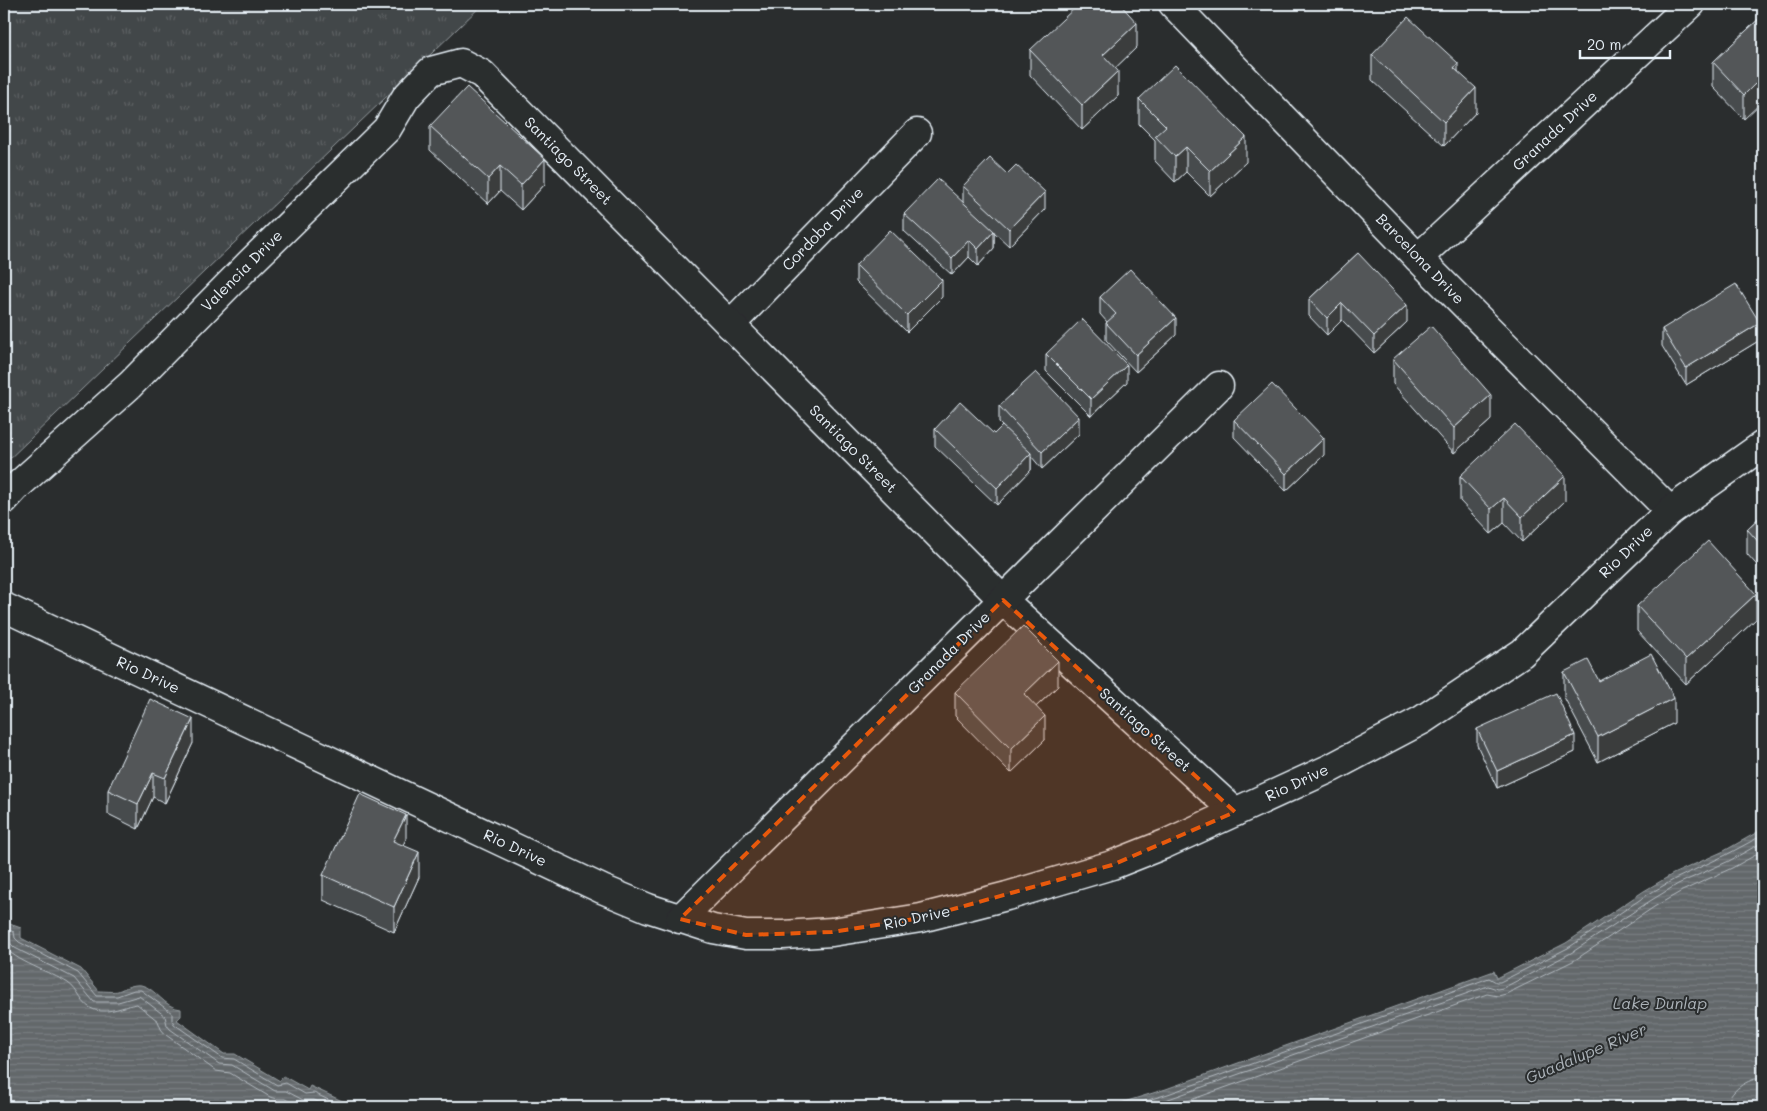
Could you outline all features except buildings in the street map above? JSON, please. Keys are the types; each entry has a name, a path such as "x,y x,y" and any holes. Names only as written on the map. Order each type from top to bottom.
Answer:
{"street":[{"name":"Barcelona Drive","path":"1173,4 1418,258 1670,510"},
{"name":"Granada Drive","path":"1418,258 1691,4"},
{"name":"Valencia Drive","path":"4,500 130,385 257,256 387,129 406,97 431,71 461,63 482,74"},
{"name":"Santiago Street","path":"482,74 1003,600 1235,812"},
{"name":"Cordoba Drive","path":"730,325 917,133"},
{"name":"Granada Drive","path":"680,919 1219,386"},
{"name":"Rio Drive","path":"4,607 602,889 680,919 713,929 746,935 832,932 922,918 1007,896 1112,865 1164,844 1331,768 1422,720 1522,653 1670,510 1763,445"}],"highlighted area":[{"path":"1003,600 1235,812 1112,865 921,918 832,932 746,935 680,919"}],"green space":[{"path":"4,4 483,4 4,464"}],"water":[{"name":"Lake Dunlap","path":"1763,829 1763,1095 1741,1107 1108,1107 1166,1089 1494,971 1497,978 1566,943 1673,874 1724,851"},
{"path":"4,922 21,928 21,938 81,969 99,991 116,991 135,985 146,987 165,1002 181,1009 181,1016 177,1020 224,1054 235,1054 280,1081 283,1076 308,1090 310,1086 355,1107 4,1107"}],"water label":[{"name":"Guadalupe River","path":"1586,1053"}]}
